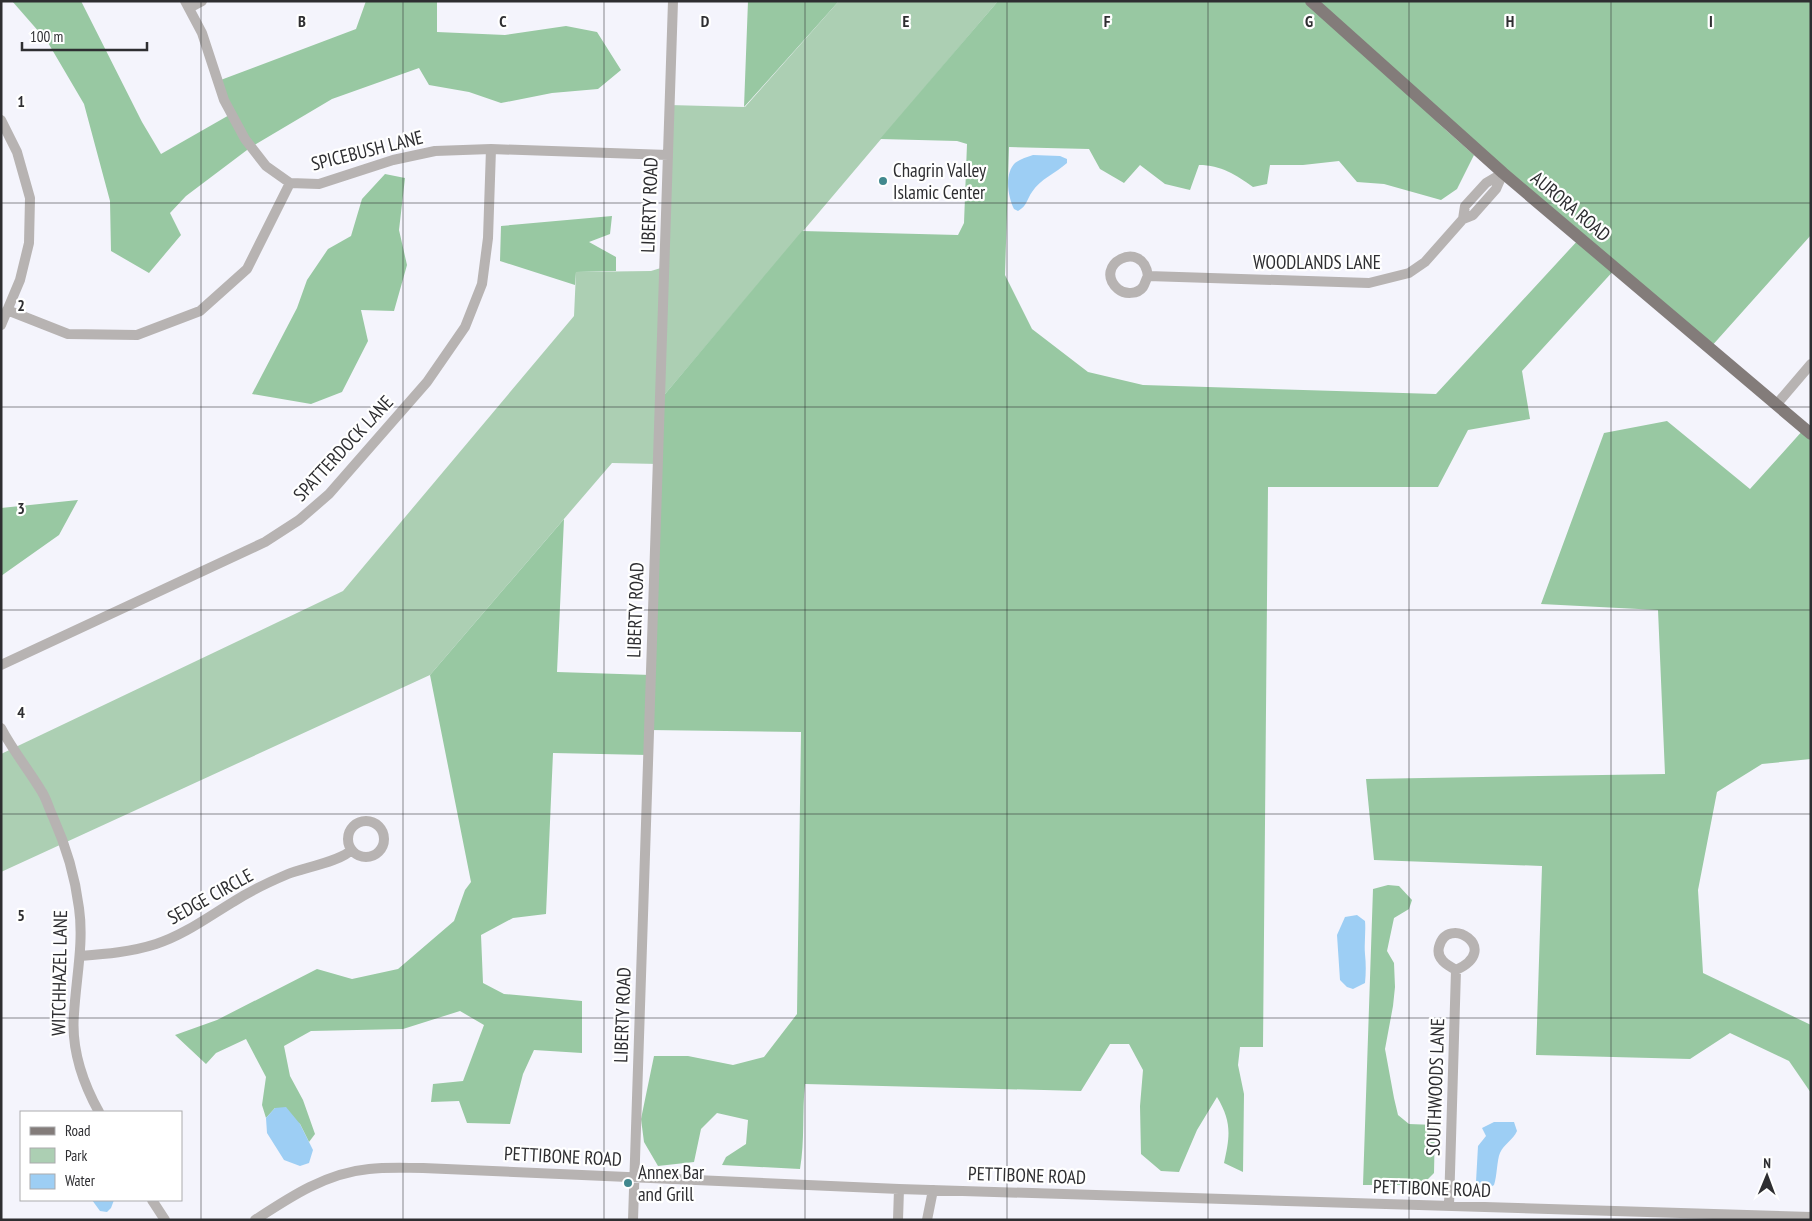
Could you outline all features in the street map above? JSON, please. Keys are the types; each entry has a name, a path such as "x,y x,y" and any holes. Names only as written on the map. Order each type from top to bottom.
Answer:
{"main road":[{"name":"AURORA ROAD","path":"1311,1 1503,173 1811,434"}],"street":[{"path":"187,5 202,1"},
{"name":"LIBERTY ROAD","path":"633,1220 672,1"},
{"name":"SPICEBUSH LANE","path":"187,5 202,33 224,100 245,139 266,166 290,182 319,184 393,160 435,151 491,149 668,155"},
{"path":"1,120 17,152 30,198 28,243 20,280 1,325"},
{"name":"SPATTERDOCK LANE","path":"1,665 265,542 299,520 329,494 427,382 465,328 482,284 488,238 491,149"},
{"name":"WOODLANDS LANE","path":"1148,276 1369,283 1409,273 1425,262 1463,219 1473,215 1496,189 1503,173"},
{"path":"7,310 68,334 137,335 200,311 247,269 290,182"},
{"path":"1776,405 1811,364"},
{"name":"WITCHHAZEL LANE","path":"1,728 13,750 43,794 64,842 74,876 80,910 80,956 74,1016 76,1052 87,1090 98,1111"},
{"name":"SEDGE CIRCLE","path":"80,956 111,954 158,944 194,926 256,889 305,868 342,858 351,850"},
{"name":"SOUTHWOODS LANE","path":"1449,1206 1456,970"},
{"name":"PETTIBONE ROAD","path":"255,1220 314,1184 370,1168 423,1168 899,1189 1811,1217"},
{"path":"898,1220 899,1189"},
{"path":"927,1220 933,1190"},
{"path":"153,1201 165,1220"}],"green space":[{"path":"12,1 81,1 142,122 161,154 231,114 218,81 356,29 366,1 437,1 437,32 505,35 566,26 597,32 621,70 598,89 552,93 501,103 469,92 429,85 419,68 332,99 251,147 186,196 170,213 181,235 149,273 111,251 110,201 84,104 47,41"},
{"path":"748,1 839,1 744,107"},
{"path":"839,1 998,1 660,400 658,464 612,463 430,675 1,872 1,754 343,591 574,316 576,272 651,271 664,267 669,105 745,107"},
{"path":"998,1 1811,1 1811,235 1710,348 1616,268 1522,371 1530,419 1468,430 1438,487 1268,487 1263,1047 1240,1047 1238,1065 1244,1094 1243,1172 1224,1163 1228,1145 1228,1129 1225,1114 1217,1097 1197,1130 1179,1172 1161,1171 1141,1154 1140,1106 1143,1070 1129,1044 1110,1044 1081,1091 805,1084 800,1169 722,1165 726,1157 746,1144 748,1120 717,1113 701,1129 694,1162 658,1166 644,1142 641,1119 654,1056 688,1056 733,1065 764,1057 797,1014 801,732 649,730 648,755 553,753 546,914 513,918 481,935 483,983 504,994 582,1001 582,1053 534,1050 523,1074 510,1124 467,1123 459,1101 431,1102 433,1084 463,1081 484,1025 460,1011 403,1029 311,1031 284,1046 290,1076 303,1100 315,1134 309,1142 300,1124 275,1108 266,1118 262,1105 266,1077 246,1039 216,1053 206,1064 175,1035 217,1020 317,969 352,979 398,969 454,921 465,890 471,882 430,675 564,519 557,672 651,675 660,400 802,231 958,235 964,223 967,144 957,141 880,139","holes":["1437,122 1580,238 1436,394 1143,385 1088,372 1032,329 1005,275 1009,147 1089,149 1100,169 1124,183 1140,165 1165,184 1190,190 1199,165 1221,169 1253,187 1267,184 1270,165 1303,165 1339,161 1357,182 1384,184 1441,200 1457,189 1474,155"]},
{"path":"385,174 405,178 399,230 407,265 394,311 361,310 368,341 342,392 311,404 252,394 297,308 307,280 328,249 351,236 362,199"},
{"path":"612,216 610,234 589,242 616,257 616,271 576,272 575,285 500,261 501,226"},
{"path":"1667,421 1750,489 1804,429 1811,434 1811,759 1762,764 1717,792 1698,890 1703,973 1811,1025 1811,1093 1789,1061 1730,1033 1690,1059 1536,1055 1542,866 1374,860 1366,779 1665,774 1658,610 1541,604 1604,433"},
{"path":"78,500 59,535 1,576 1,508"},
{"path":"1388,885 1399,886 1412,900 1409,909 1394,918 1387,951 1394,963 1395,987 1385,1049 1398,1115 1409,1124 1435,1125 1434,1173 1422,1185 1363,1185 1373,889"}],"water":[{"path":"1033,155 1060,156 1067,159 1067,163 1039,183 1025,205 1018,211 1014,209 1010,198 1008,186 1009,173 1015,163"},
{"path":"1357,915 1365,921 1366,976 1365,983 1353,989 1347,987 1340,980 1337,935 1345,917"},
{"path":"286,1107 300,1124 313,1150 309,1163 300,1166 284,1160 267,1133 266,1118 275,1108"},
{"path":"1494,1122 1514,1122 1517,1131 1500,1153 1494,1185 1487,1189 1480,1187 1476,1182 1478,1146 1486,1136 1482,1128"},
{"path":"93,1201 114,1201 107,1212 100,1211"}],"place":[{"name":"Chagrin Valley Islamic Center","path":"883,181"},
{"name":"Annex Bar and Grill","path":"628,1183"}]}
